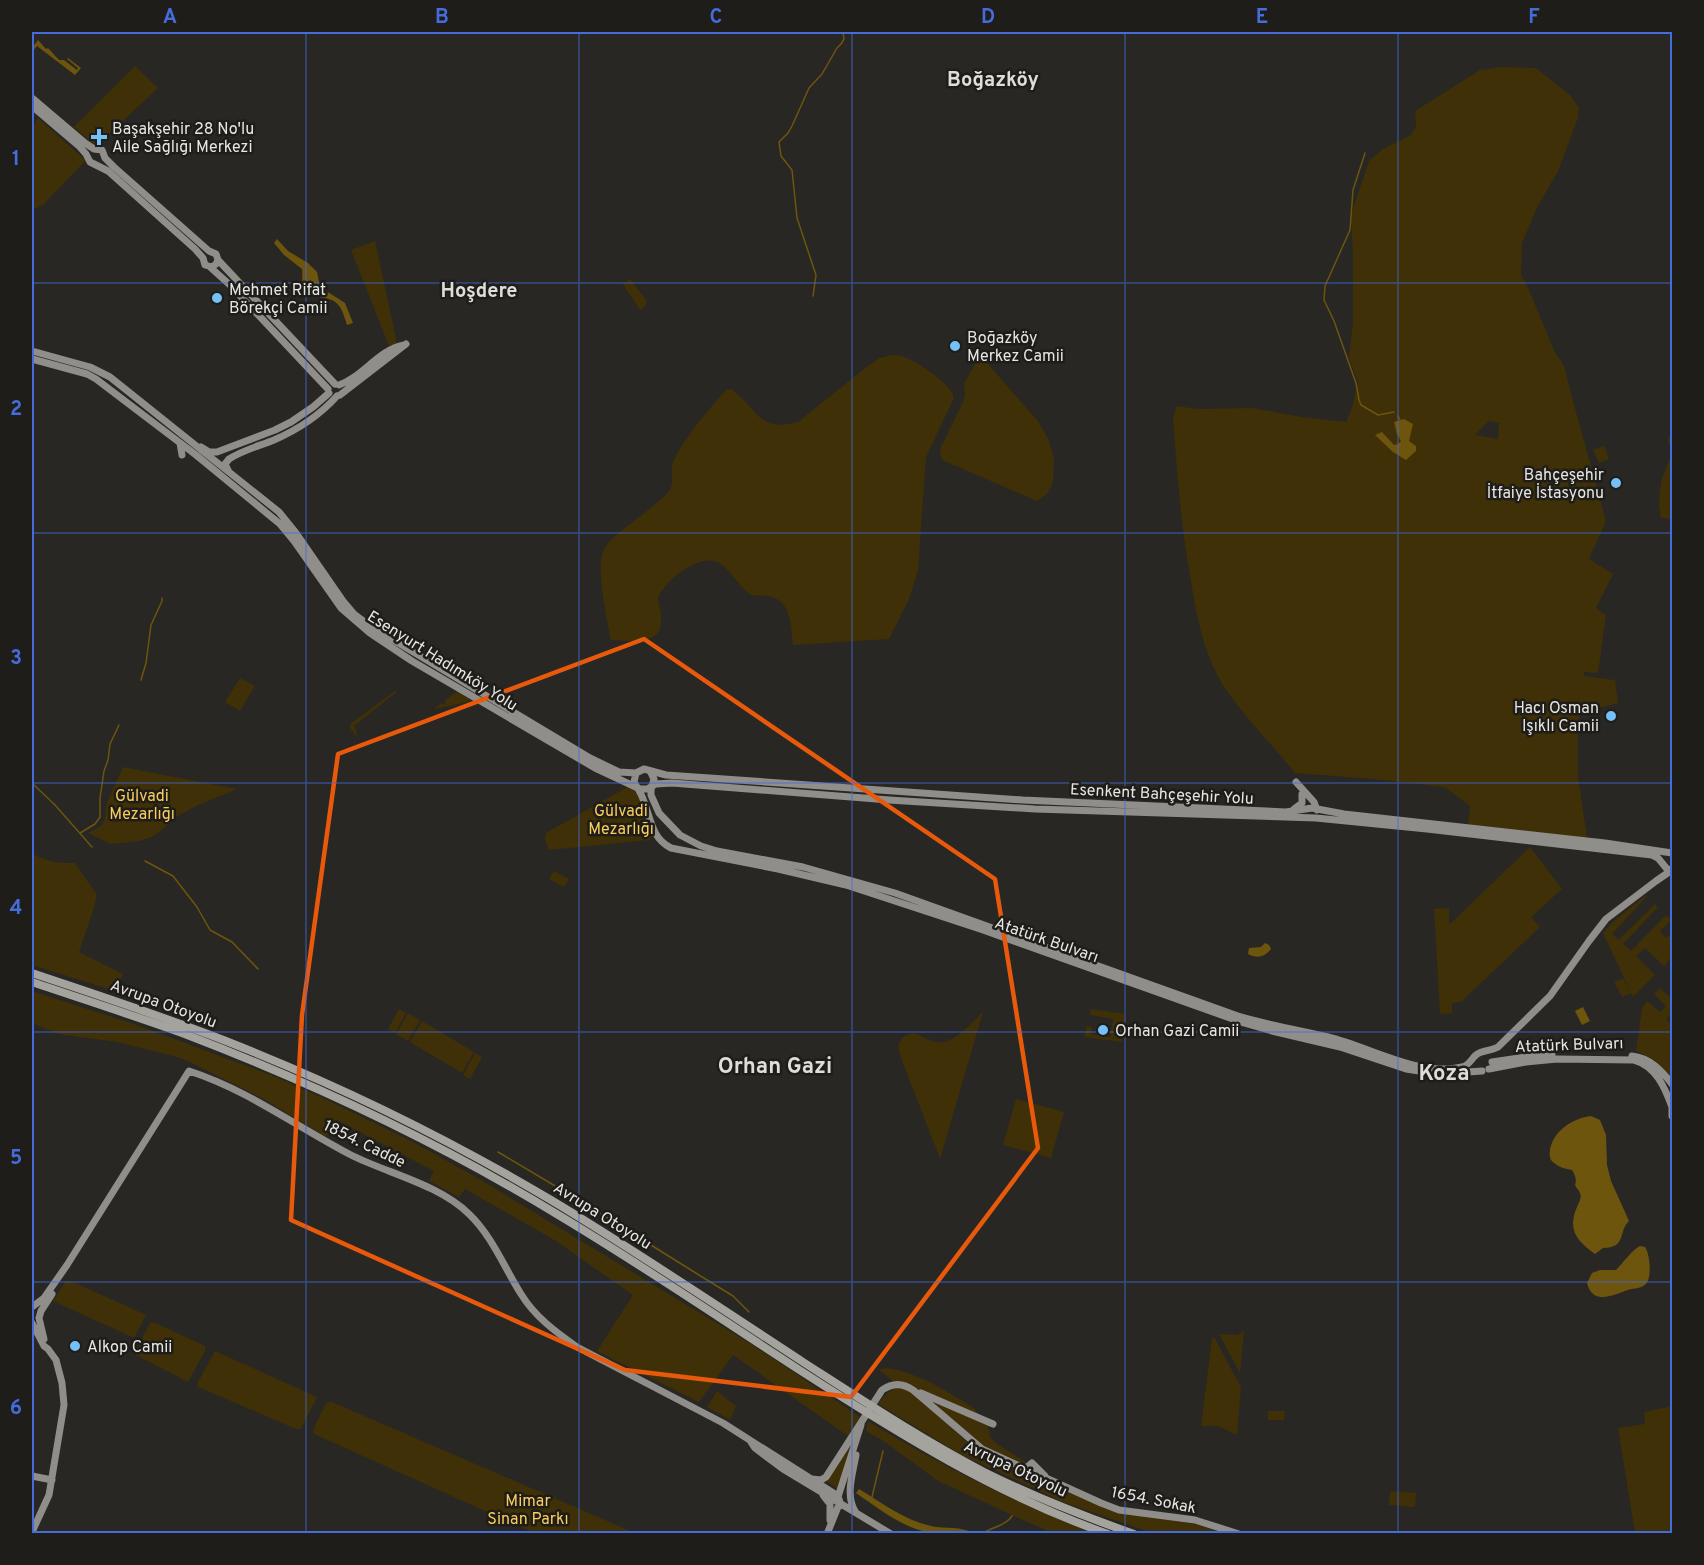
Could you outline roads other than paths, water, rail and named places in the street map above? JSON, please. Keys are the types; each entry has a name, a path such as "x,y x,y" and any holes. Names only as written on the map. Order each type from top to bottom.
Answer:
{"highway":[{"name":"Avrupa Otoyolu","path":"32,973 230,1042 331,1085 437,1137 512,1177 608,1235 934,1454 999,1488 1108,1533"},
{"name":"Avrupa Otoyolu","path":"32,982 128,1014 237,1055 405,1130 509,1185 575,1224 860,1404"},
{"name":"Avrupa Otoyolu","path":"875,1414 986,1473 1105,1524 1134,1533"}],"main road":[{"path":"32,98 94,149 102,150 105,158 114,167 209,251 215,253 218,260 333,388 332,396 338,396"},
{"path":"32,106 79,146 93,164 108,171 125,185 188,243 202,258 205,265 230,285 333,388 341,391 338,396"},
{"path":"88,158 89,152 94,149"},
{"path":"98,165 105,158"},
{"path":"202,258 209,251"},
{"path":"210,267 214,266 218,260"},
{"path":"182,455 184,442 196,443 208,452 220,451 284,426 300,417 333,388 356,376 389,350 406,344 298,428 226,462 232,477"},
{"name":"Esenyurt Hadımköy Yolu","path":"32,351 90,367 110,377 280,524 341,608 355,622 590,758 619,772 636,773"},
{"name":"Esenyurt Hadımköy Yolu","path":"32,359 87,374 96,379 279,512 343,601 379,636 412,661 595,768 637,787"},
{"path":"637,787 646,789 652,786 654,779 649,770 641,769 636,773 634,782 643,798 658,838 667,830 677,833 680,844 674,849"},
{"name":"Esenkent Bahçeşehir Yolu","path":"649,770 666,775 1034,801 1286,812 1315,808 1326,812 1605,843 1672,853 1665,867"},
{"path":"1315,808 1302,794 1296,782 1315,808 1316,818"},
{"name":"Esenkent Bahçeşehir Yolu","path":"652,786 672,783 1035,809 1316,818 1651,855 1658,858 1668,870 1672,870"},
{"name":"Atatürk Bulvarı","path":"652,786 651,795 655,806 677,833 701,846 803,867 895,893 1031,949"},
{"path":"1286,812 1300,805 1302,794"},
{"name":"Atatürk Bulvarı","path":"658,838 665,845 674,849 846,885 983,930 1031,949 1236,1020 1272,1031 1328,1040"},
{"path":"1656,881 1665,867"},
{"path":"1475,1056 1475,1066 1489,1065 1494,1052 1547,999 1602,923 1672,870"},
{"name":"Atatürk Bulvarı","path":"1031,949 1039,940 1063,953 1238,1016 1328,1040 1438,1074 1489,1065 1557,1059 1634,1060 1656,1074 1672,1107"},
{"path":"1483,1052 1494,1049 1503,1042"},
{"path":"1503,1042 1502,1052 1510,1059"},
{"name":"Atatürk Bulvarı","path":"1398,1063 1447,1068 1465,1066 1483,1052 1488,1053 1489,1065"},
{"name":"Atatürk Bulvarı","path":"1489,1065 1510,1059 1542,1056 1636,1056 1655,1065 1672,1084"},
{"name":"1854. Cadde","path":"32,1306 46,1296 67,1265 189,1071 252,1098 352,1156 423,1186 454,1202 470,1215 486,1234 522,1296 556,1332 586,1351 732,1429 751,1442"},
{"path":"1672,1107 1672,1116"},
{"path":"36,1319 55,1290 67,1265"},
{"path":"32,1306 37,1308 36,1319 48,1350 56,1360 59,1369 63,1400 49,1495 32,1532"},
{"path":"807,1477 819,1480 826,1477 885,1387 899,1384 906,1386 993,1424"},
{"name":"1654. Sokak","path":"913,1390 979,1447 1025,1469 1119,1510 1195,1520 1239,1533"},
{"path":"857,1514 850,1496 862,1419"},
{"path":"827,1533 859,1435"},
{"path":"751,1442 755,1448 776,1464 838,1500"},
{"path":"751,1442 758,1444 807,1477 857,1514 891,1533"},
{"path":"32,1476 52,1480"},
{"path":"817,1489 830,1503 831,1522"},
{"path":"831,1522 843,1513 857,1514"}],"waterway":[{"path":"813,296 816,275 797,218 792,170 781,156 779,142 792,126 809,88 822,74 844,39 843,32"},
{"path":"1365,153 1353,190 1350,230 1325,286 1324,300 1356,383 1361,405 1378,415 1394,412"},
{"path":"1398,416 1400,420"},
{"path":"141,680 146,663 151,625 162,598"},
{"path":"80,833 95,824 100,817 104,771 110,744 119,725"},
{"path":"32,783 92,847"},
{"path":"145,861 173,876 197,907 210,930 232,942 258,969"},
{"path":"498,1152 733,1296 749,1312"},
{"path":"872,1497 883,1451"},
{"path":"982,1534 1006,1522 1012,1516"}],"place":[{"name":"Başakşehir 28 No'lu Aile Sağlığı Merkezi","path":"99,137"},
{"name":"Mehmet Rifat Börekçi Camii","path":"217,298"},
{"name":"Boğazköy Merkez Camii","path":"955,346"},
{"name":"Bahçeşehir İtfaiye İstasyonu","path":"1616,483"},
{"name":"Hacı Osman Işıklı Camii","path":"1611,716"},
{"name":"Orhan Gazi Camii","path":"1103,1030"},
{"name":"Alkop Camii","path":"75,1346"}],"district":[{"name":"Boğazköy","path":"993,79"},
{"name":"Hoşdere","path":"479,290"},
{"name":"Orhan Gazi","path":"775,1065"},
{"name":"Koza","path":"1444,1072"}],"park label":[{"name":"Gülvadi Mezarlıḡı","path":"142,804"},
{"name":"Gülvadi Mezarlığı","path":"621,819"},
{"name":"Mimar Sinan Parkı","path":"528,1509"}]}
